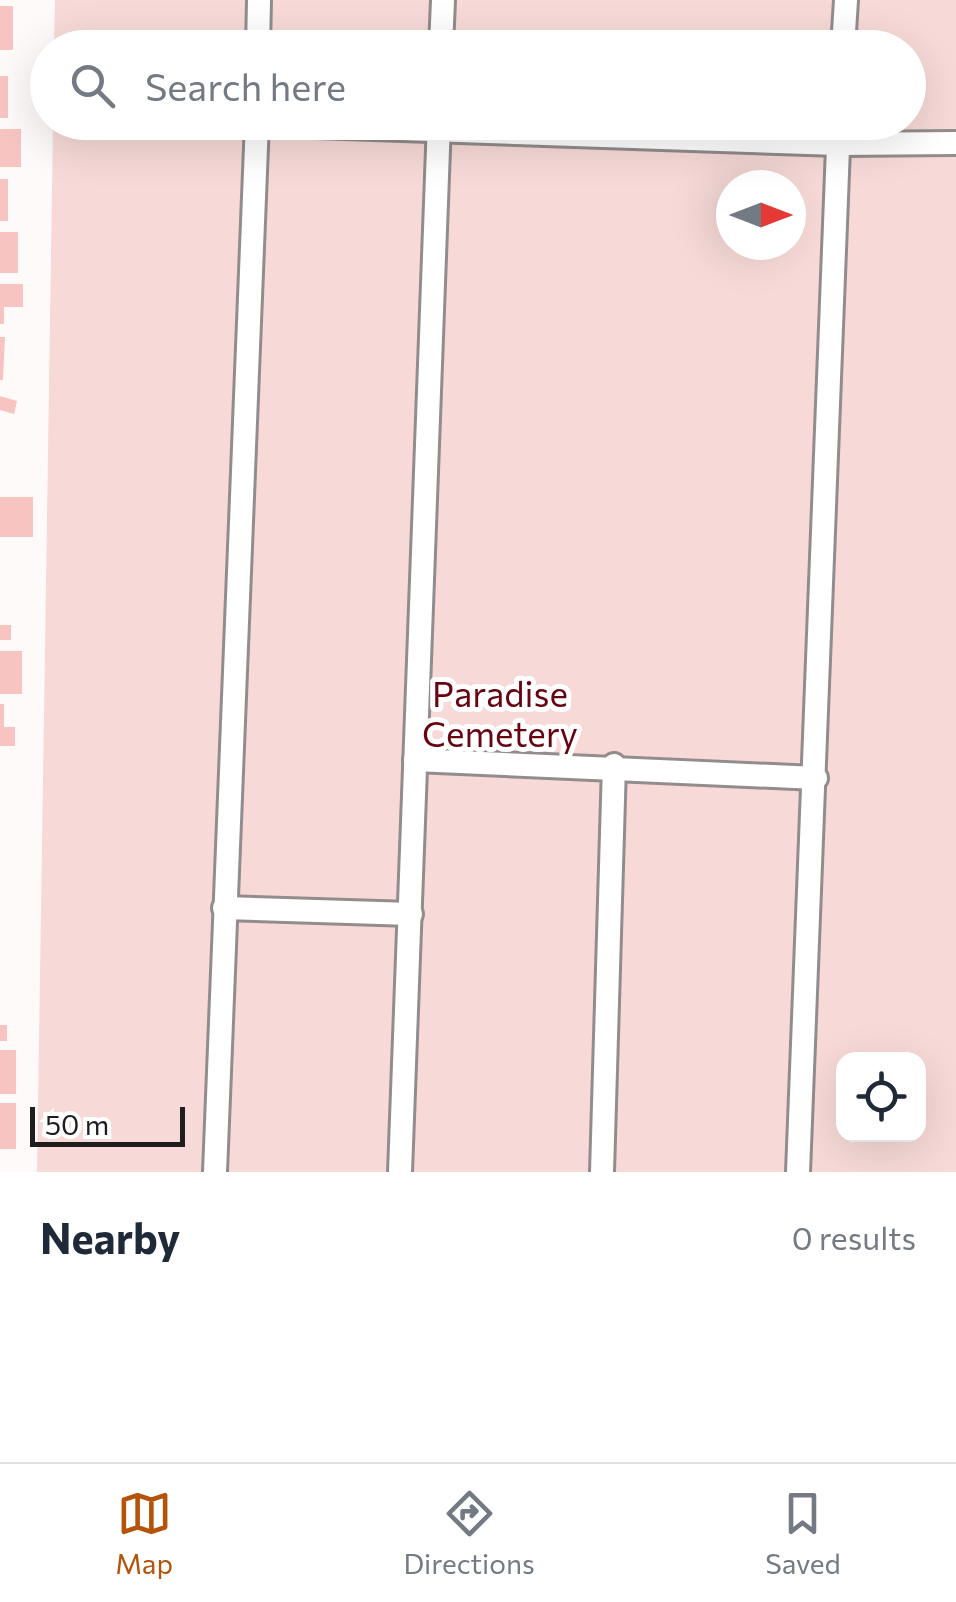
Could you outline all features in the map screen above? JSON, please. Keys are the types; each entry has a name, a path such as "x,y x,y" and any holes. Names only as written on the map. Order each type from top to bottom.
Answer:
{"lane":[{"path":"258,30 259,0"},
{"path":"442,30 443,0"},
{"path":"844,30 846,0"},
{"path":"215,1172 256,140"},
{"path":"400,1172 438,140"},
{"path":"798,1172 839,140"},
{"path":"921,140 956,143"},
{"path":"415,760 614,765 816,778"},
{"path":"602,1172 614,765"},
{"path":"224,908 411,914"}],"green space":[{"name":"Paradise Cemetery","path":"55,0 956,0 956,1172 37,1172 53,140 926,140 926,30 54,30"}],"building":[{"path":"0,6 13,6 13,50 0,50"},
{"path":"0,76 8,76 8,118 0,118"},
{"path":"0,129 21,129 21,167 0,167"},
{"path":"0,179 8,179 8,221 0,221"},
{"path":"0,232 18,232 18,273 0,273"},
{"path":"0,284 23,284 23,307 4,307 4,324 0,324"},
{"path":"0,337 5,337 3,380 0,380"},
{"path":"0,396 17,401 14,414 0,410"},
{"path":"0,497 33,497 33,537 0,537"},
{"path":"0,625 11,625 11,640 0,640"},
{"path":"0,651 22,651 22,694 0,694"},
{"path":"0,704 4,704 4,727 15,727 15,746 0,746"},
{"path":"0,1025 7,1025 7,1041 0,1041"},
{"path":"0,1050 16,1050 16,1094 0,1094"},
{"path":"0,1103 16,1103 16,1149 0,1149"}]}
